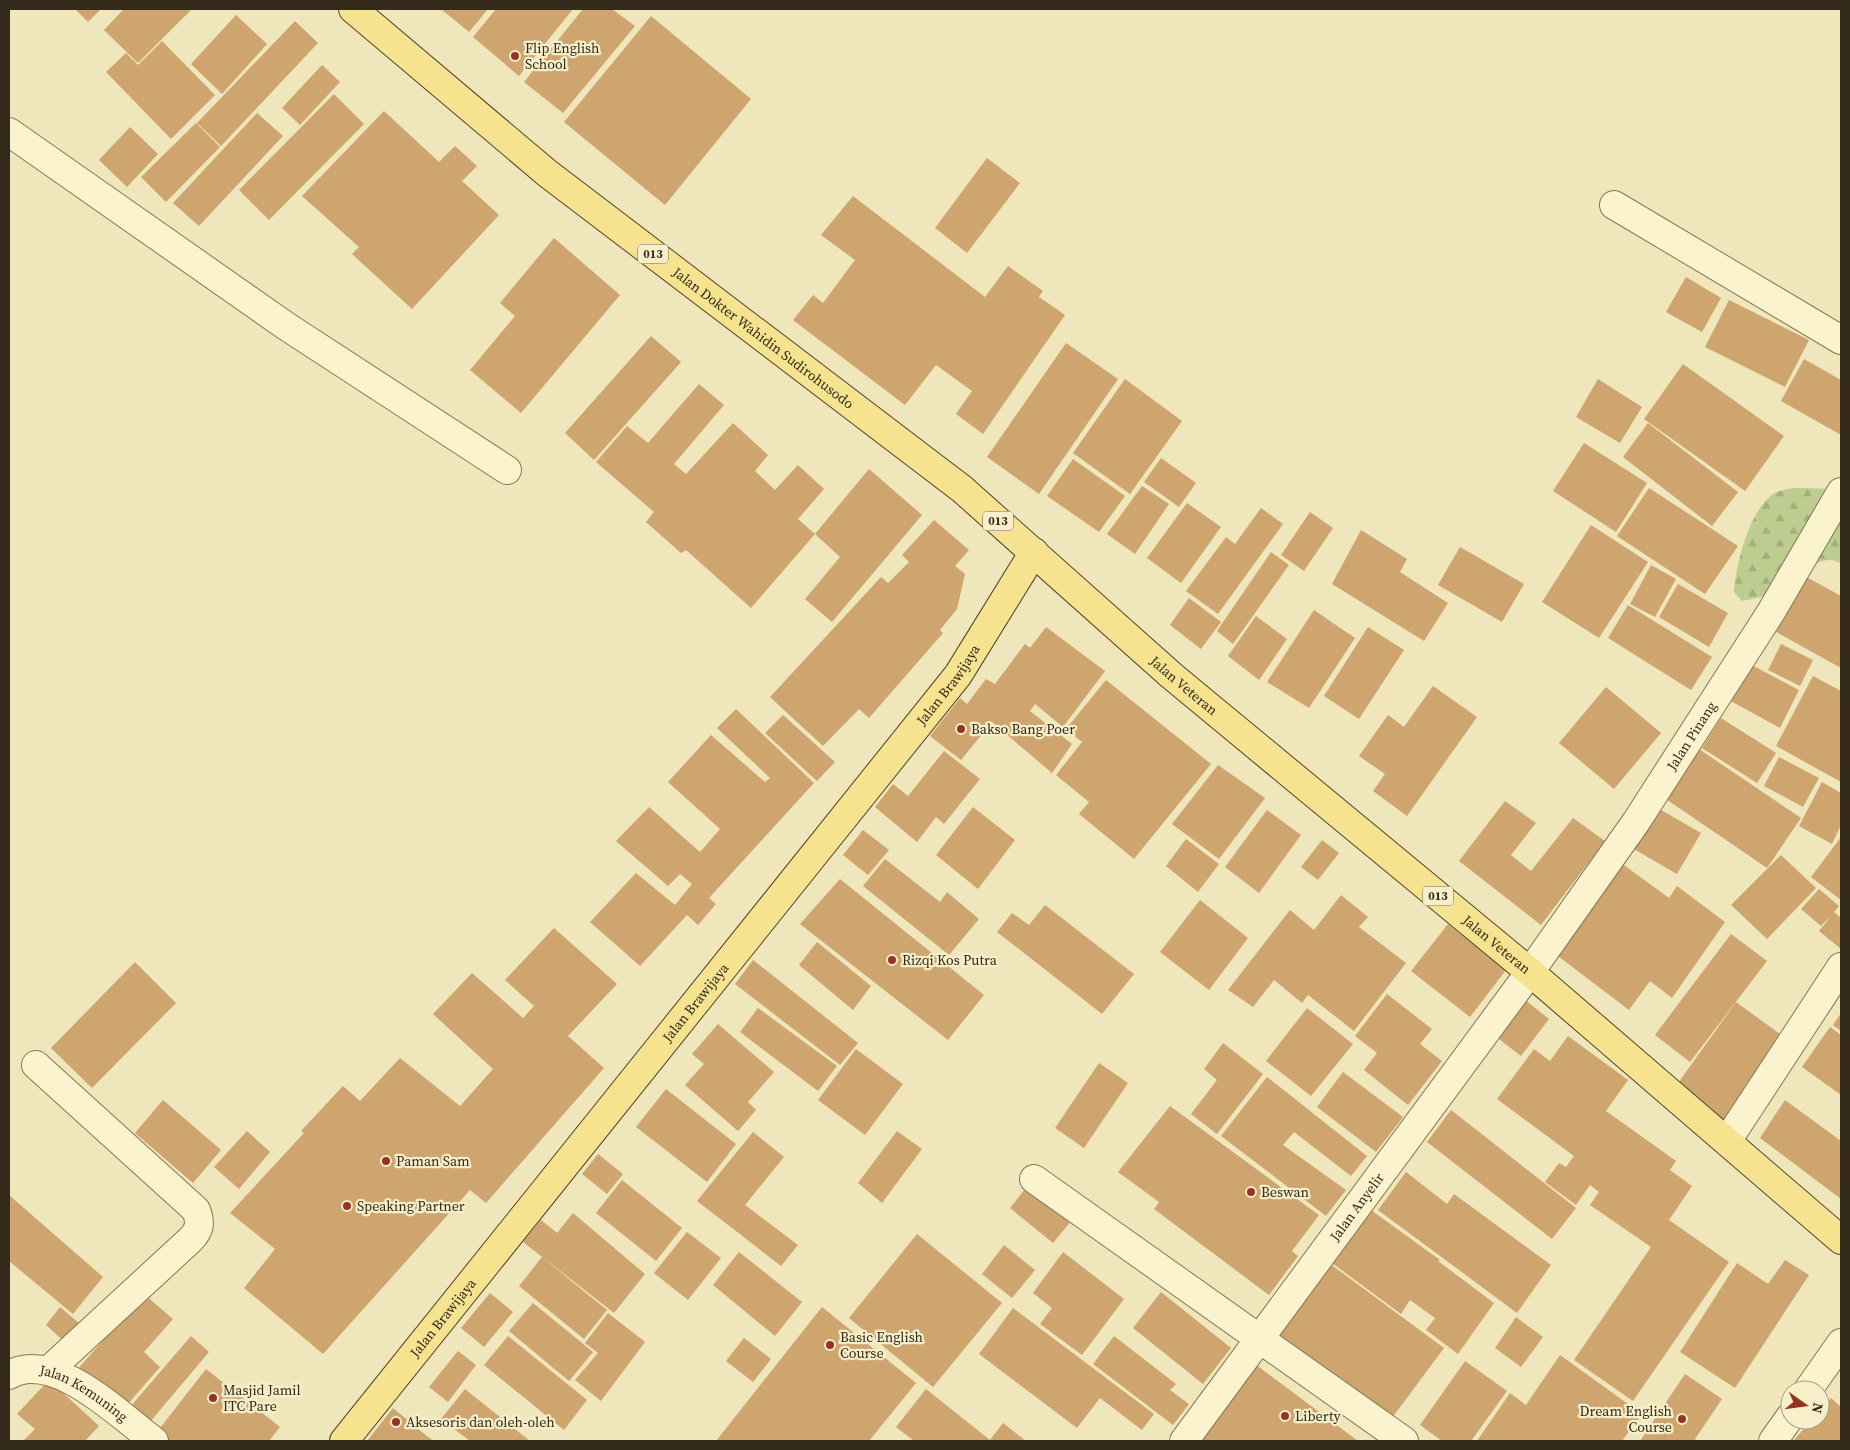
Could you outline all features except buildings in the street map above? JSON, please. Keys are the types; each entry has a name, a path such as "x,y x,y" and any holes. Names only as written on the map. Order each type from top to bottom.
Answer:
{"main road":[{"name":"Jalan Dokter Wahidin Sudirohusodo","path":"353,9 547,173 962,489 1034,552"},
{"name":"Jalan Veteran","path":"1034,552 1180,683 1530,972 1841,1240"},
{"name":"Jalan Brawijaya","path":"344,1441 958,675 1034,552"}],"street":[{"path":"9,132 286,326 507,470"},
{"path":"1614,205 1841,340"},
{"name":"Jalan Pinang","path":"1530,972 1636,822 1771,612 1841,492"},
{"path":"1727,1141 1841,967"},
{"name":"Jalan Anyelir","path":"1184,1441 1530,972"},
{"path":"36,1065 196,1210 199,1220 197,1233 190,1240 49,1370"},
{"path":"1034,1180 1404,1441"},
{"path":"1815,1380 1841,1343"},
{"name":"Jalan Kemuning","path":"9,1375 20,1368 49,1370 72,1379 154,1441"},
{"path":"1773,1441 1780,1430"}],"green space":[{"path":"1796,488 1841,489 1841,564 1833,560 1814,564 1769,594 1742,601 1734,592 1735,580 1745,539 1751,525 1757,513 1773,494"}],"place":[{"name":"Flip English School","path":"515,56"},
{"name":"Bakso Bang Poer","path":"961,729"},
{"name":"Rizqi Kos Putra","path":"892,960"},
{"name":"Paman Sam","path":"386,1161"},
{"name":"Beswan","path":"1251,1192"},
{"name":"Speaking Partner","path":"347,1206"},
{"name":"Basic English Course","path":"830,1345"},
{"name":"Masjid Jamil ITC Pare","path":"213,1398"},
{"name":"Liberty","path":"1285,1416"},
{"name":"Dream English Course","path":"1682,1419"},
{"name":"Aksesoris dan oleh-oleh","path":"396,1422"}]}
